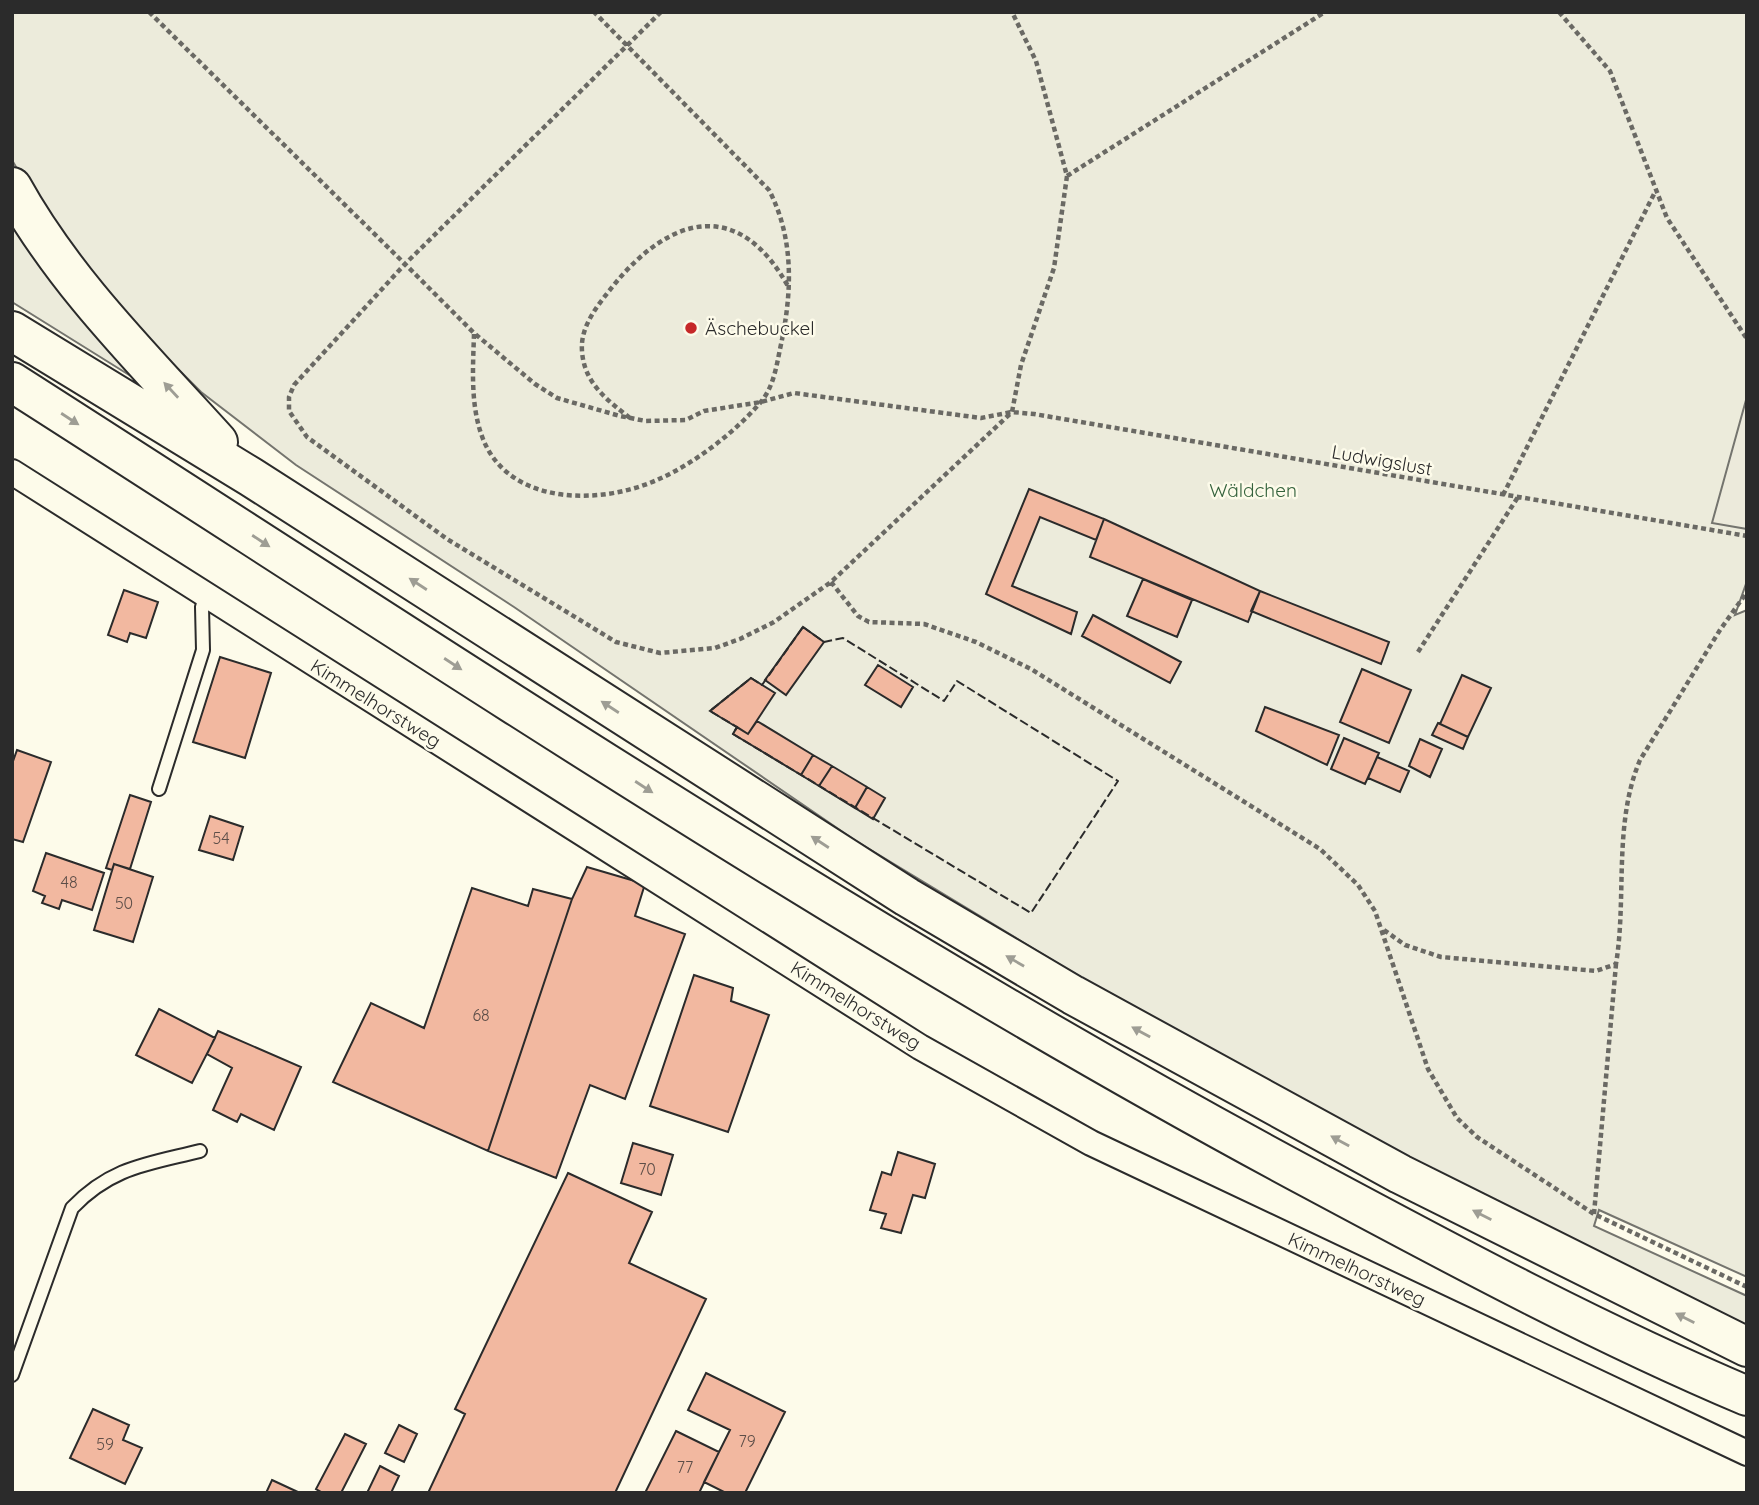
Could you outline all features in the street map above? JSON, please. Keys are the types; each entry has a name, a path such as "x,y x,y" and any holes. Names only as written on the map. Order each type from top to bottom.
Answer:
{"highway":[{"path":"12,187 40,234 107,321 251,477"},
{"path":"12,331 251,477 907,897 1073,995 1400,1174 1747,1347"},
{"path":"12,382 764,865 1003,1007 1217,1129 1531,1297 1747,1396"}],"street":[{"name":"Kimmelhorstweg","path":"12,472 920,1047 1091,1143 1747,1453"}],"lane":[{"path":"159,789 203,650 202,607 205,596"},
{"path":"12,1375 72,1208 93,1187 115,1174 200,1151"}],"path":[{"path":"149,12 474,333 509,366 557,398 630,418 677,421 704,411 761,402"},
{"path":"474,333 472,377 476,414 483,440 498,462 519,481 543,492 575,496 621,492 657,480 684,466 761,402 774,381 787,317 789,289 789,255 780,211 769,190 594,12"},
{"path":"661,12 405,264 306,369 289,397 289,411 307,437 447,539 616,642 660,653 687,652 740,639 774,622 831,582 1012,412 1021,365 1054,268 1067,176 1036,61 1012,12"},
{"path":"1067,176 1325,12"},
{"path":"1559,12 1610,71 1667,218 1747,339"},
{"path":"1503,495 1655,191"},
{"path":"630,418 601,396 588,377 582,352 583,333 610,290 650,250 669,237 695,227 723,226 742,235 765,253 789,289"},
{"name":"Ludwigslust","path":"761,402 794,393 981,418 1012,412 1747,536"},
{"path":"1418,652 1518,497"},
{"path":"831,582 858,617 869,622 924,624 976,642 1031,670 1320,849 1358,885 1384,930 1428,1069 1457,1118 1477,1137 1594,1214 1747,1287"},
{"path":"1594,1214 1616,964 1625,808 1630,782 1640,760 1720,630 1747,592"},
{"path":"1384,930 1405,945 1441,957 1596,971 1616,964"}],"green space":[{"name":"Wäldchen","path":"12,12 1747,12 1747,581 1735,615 1747,610 1747,1277 1599,1210 1594,1226 1747,1296 1747,1326 1539,1227 1231,1064 1067,969 856,841 514,607 296,465 201,392 105,296 32,195 12,160"},
{"path":"12,216 142,383 12,302"}],"shaded area":[{"path":"1747,400 1747,529 1712,523"}],"building":[{"path":"1029,489 1104,519 1096,540 1040,517 1012,586 1077,612 1071,634 986,594"},
{"path":"1104,519 1260,591 1248,622 1090,557"},
{"path":"1143,579 1192,600 1177,637 1127,616"},
{"path":"124,590 158,602 146,638 130,633 127,642 108,635"},
{"path":"1260,591 1389,642 1381,664 1251,611"},
{"path":"1093,615 1181,662 1170,683 1082,636"},
{"path":"803,627 824,642 786,695 765,680"},
{"path":"220,657 271,673 245,758 193,742"},
{"path":"878,665 913,687 901,707 865,685"},
{"path":"1362,669 1411,690 1389,743 1340,722"},
{"path":"1462,675 1491,688 1468,737 1440,724"},
{"path":"751,678 775,693 748,734 710,711"},
{"path":"1265,707 1339,735 1327,765 1256,731"},
{"path":"757,721 813,755 801,775 733,734 737,727 748,734"},
{"path":"1438,723 1468,737 1463,749 1432,735"},
{"path":"1344,738 1379,753 1365,784 1331,769"},
{"path":"1420,739 1442,749 1430,777 1409,766"},
{"path":"17,750 51,762 23,842 12,839 12,764"},
{"path":"813,755 832,766 819,786 801,775"},
{"path":"1377,757 1409,771 1400,792 1368,778"},
{"path":"832,766 867,787 855,808 819,786"},
{"path":"867,787 885,798 873,819 855,808"},
{"path":"130,795 151,802 130,869 114,864 112,870 106,868"},
{"path":"210,816 243,827 233,860 199,850"},
{"path":"46,853 104,873 92,910 62,900 59,909 42,903 45,896 33,891"},
{"path":"114,864 153,877 133,942 94,930"},
{"path":"587,867 645,884 635,916 685,934 625,1099 590,1085 556,1178 488,1151 572,899"},
{"path":"472,888 528,906 533,889 572,899 488,1151 333,1082 371,1003 424,1028"},
{"path":"694,975 733,988 731,1001 769,1015 728,1132 650,1106"},
{"path":"159,1009 215,1038 192,1083 136,1055"},
{"path":"218,1031 301,1067 274,1130 241,1114 237,1122 213,1110 232,1068 207,1054"},
{"path":"633,1143 673,1155 661,1195 621,1183"},
{"path":"898,1152 935,1164 925,1198 913,1195 901,1233 881,1228 886,1214 870,1210 882,1172 891,1175"},
{"path":"568,1173 652,1212 629,1263 706,1299 615,1493 428,1493 465,1414 455,1409"},
{"path":"706,1373 785,1412 745,1493 726,1493 704,1482 730,1430 688,1410"},
{"path":"93,1409 129,1425 123,1440 142,1448 125,1484 70,1458"},
{"path":"399,1425 417,1434 404,1462 385,1453"},
{"path":"676,1431 719,1452 699,1493 645,1493"},
{"path":"345,1434 366,1444 341,1493 323,1493 316,1489"},
{"path":"380,1466 399,1476 391,1493 367,1493"},
{"path":"272,1480 300,1493 266,1493"}],"fence":[{"path":"803,627 824,642 843,638 944,701 957,681 1118,781 1031,913 733,734 737,727 710,711 751,678 762,685 803,627"}],"place":[{"name":"Äschebuckel","path":"691,328"}]}
